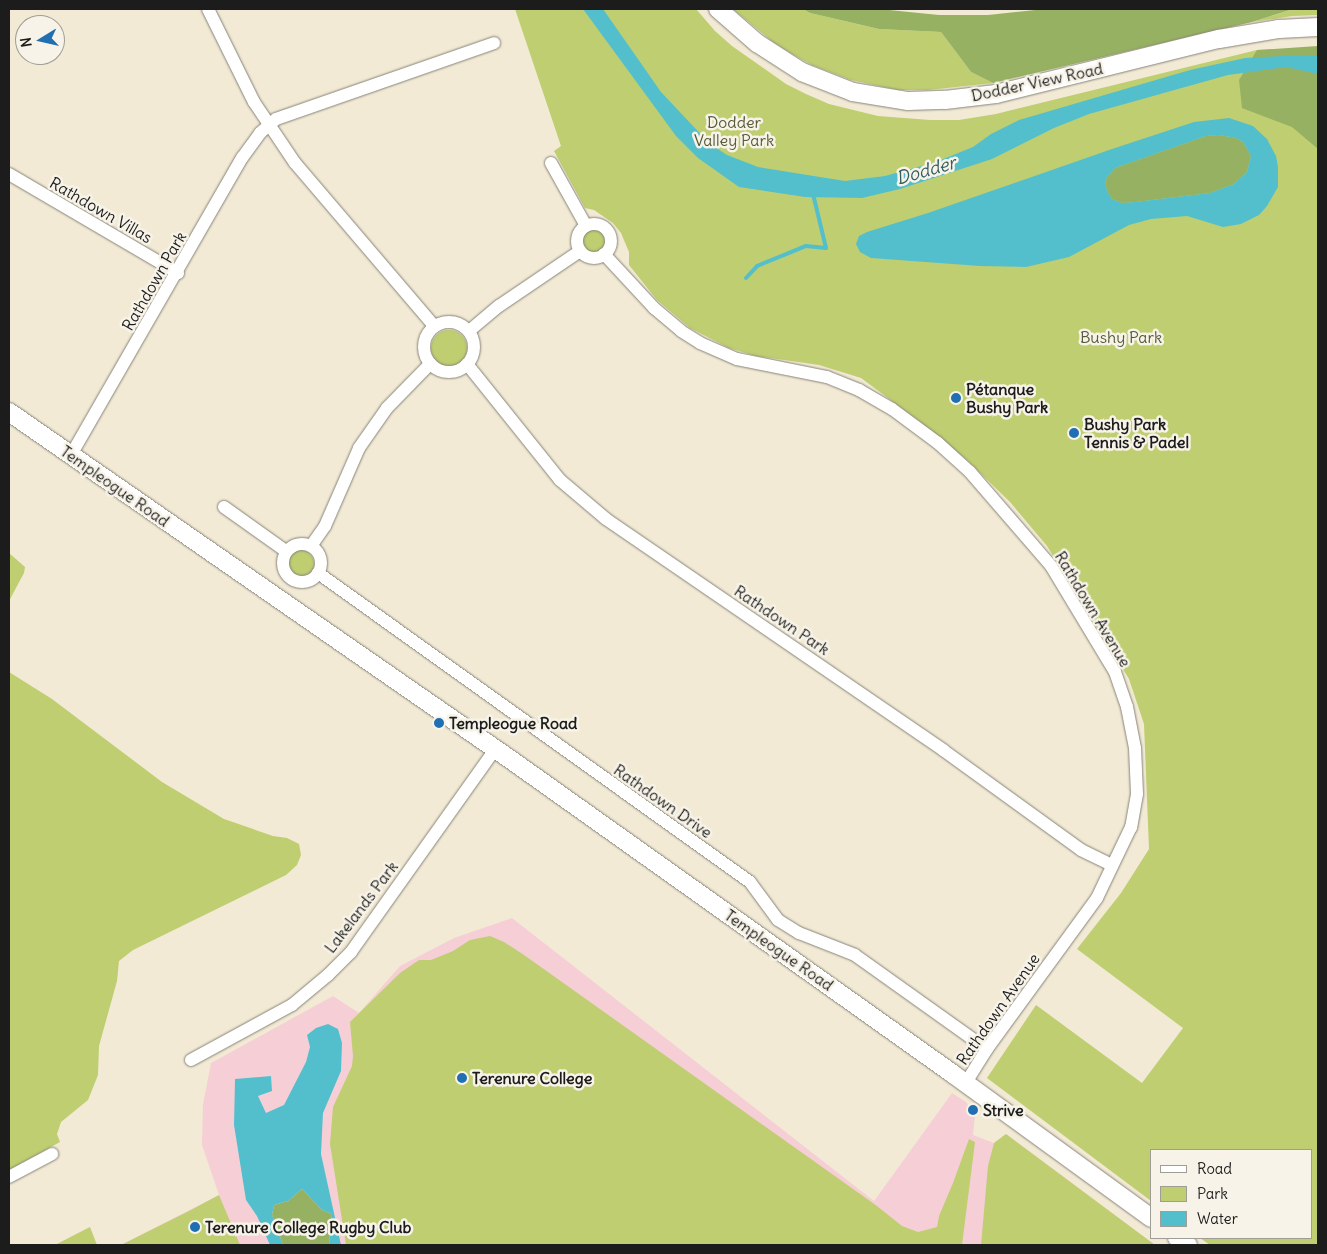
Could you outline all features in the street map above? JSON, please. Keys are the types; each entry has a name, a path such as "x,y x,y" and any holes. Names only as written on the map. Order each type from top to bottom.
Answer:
{"main road":[{"name":"Dodder View Road","path":"718,9 757,43 802,72 853,92 908,101 945,100 996,94 1219,39 1279,29 1318,27"},
{"name":"Templeogue Road","path":"9,412 495,749 966,1083 1150,1217"}],"street":[{"path":"208,9 254,102 295,164 434,326"},
{"name":"Rathdown Park","path":"71,455 178,273 242,158 268,125 276,119 299,110 494,43"},
{"path":"551,163 586,226"},
{"name":"Rathdown Villas","path":"9,174 178,273"},
{"path":"596,224 608,233 611,242 604,254 594,258 584,255 580,251 577,237 586,226 596,224"},
{"path":"469,331 499,306 580,251"},
{"name":"Rathdown Avenue","path":"604,254 654,308 700,344 737,359 827,377 859,390 892,409 938,443 970,472 1051,566 1115,672 1127,707 1135,748 1137,794 1131,827 1097,898 987,1050 966,1083"},
{"path":"441,322 457,322 469,331 473,338 474,352 467,364 453,372 437,369 430,364 426,357 424,340 434,326 441,322"},
{"path":"311,546 325,526 359,448 386,408 430,364"},
{"name":"Rathdown Park","path":"467,364 560,480 606,519 943,750 1081,850 1112,865"},
{"path":"224,508 286,551"},
{"path":"300,543 311,546 320,555 321,561 318,573 305,582 289,578 283,568 286,551 300,543"},
{"name":"Rathdown Drive","path":"318,573 750,882 778,920 799,933 855,955 987,1050"},
{"name":"Lakelands Park","path":"191,1060 292,1005 328,975 351,952 495,749"},
{"path":"9,1177 52,1154"}],"shaded area":[{"name":"Terenure College","path":"512,918 874,1201 952,1093 966,1102 975,1116 973,1135 994,1143 1006,1134 1155,1245 121,1245 219,1195 202,1145 203,1104 211,1063 333,996 359,1013 400,966 454,938"}],"green space":[{"name":"Bushy Park","path":"515,9 696,9 715,31 732,46 786,84 806,94 829,104 878,116 930,120 959,120 996,114 1257,50 1318,49 1318,1245 1210,1245 1201,1239 1312,1239 1312,1149 1150,1149 1150,1200 987,1078 1036,1005 1142,1083 1183,1028 1077,949 1121,893 1149,849 1144,724 1129,679 1047,546 1010,502 967,460 861,378 819,365 756,356 729,348 690,328 657,300 629,265 629,252 621,233 613,223 594,210 585,208 554,151 561,146"},
{"path":"733,9 803,9 810,13 879,29 941,32 971,72 993,83 928,90 898,90 851,80 812,65 792,54 773,42"},
{"path":"803,9 879,9 939,15 988,15 1045,9 1293,9 1252,22 993,83 971,72 941,32 879,29 810,13"},
{"path":"1293,9 1318,9 1318,15 1292,16 1253,22"},
{"path":"1318,46 1318,149 1292,127 1242,108 1239,80 1257,50"},
{"path":"1219,135 1236,138 1243,142 1251,156 1247,172 1234,184 1210,193 1122,203 1112,199 1107,191 1105,180 1115,168 1206,136"},
{"path":"593,227 603,231 607,241 603,251 593,255 583,251 579,241 583,231"},
{"path":"449,330 461,336 467,348 461,360 449,366 437,360 431,348 437,336"},
{"path":"300,550 310,554 314,564 310,574 300,578 290,574 286,564 290,554"},
{"path":"9,553 25,567 24,573 9,601"},
{"path":"9,672 52,699 162,782 224,819 273,836 287,838 299,844 301,855 297,865 286,875 133,950 119,961 117,981 99,1046 98,1075 88,1100 61,1122 57,1134 60,1142 9,1170"},
{"name":"Terenure College","path":"490,936 504,942 524,955 877,1206 902,1226 918,1232 937,1227 939,1216 969,1139 975,1142 962,1245 346,1245 330,1144 333,1107 352,1066 350,1022 400,973 419,960 431,960 453,951 470,940"},
{"path":"1006,1134 1155,1245 981,1245 988,1166 994,1143"},
{"path":"302,1189 322,1210 332,1214 329,1245 283,1245 272,1215 274,1205 288,1201"},
{"name":"Terenure College Rugby Club","path":"219,1195 240,1245 121,1245 191,1210"},
{"path":"90,1227 97,1245 55,1245 84,1230"}],"water":[{"name":"Dodder","path":"583,9 603,9 661,92 709,143 727,155 758,167 845,181 885,176 936,162 973,147 991,134 1019,120 1190,70 1245,58 1300,55 1318,56 1318,74 1286,67 1228,75 1089,114 1054,128 992,159 900,189 862,198 805,197 739,187 698,158 676,136"},
{"path":"1229,118 1253,126 1267,139 1276,156 1278,187 1267,206 1259,215 1241,224 1223,227 1187,216 1151,219 1129,225 1069,257 1026,267 980,266 871,258 860,252 856,244 859,236 867,232 1194,122","holes":["1219,135 1236,138 1243,142 1251,156 1247,172 1234,184 1210,193 1122,203 1112,199 1107,191 1105,180 1115,168 1206,136"]},
{"path":"328,1024 338,1029 342,1043 341,1071 323,1113 321,1154 341,1245 329,1245 332,1214 322,1210 302,1189 288,1201 274,1205 272,1215 283,1245 270,1245 257,1216 246,1200 234,1125 235,1079 271,1076 272,1091 258,1096 266,1113 284,1105 306,1062 310,1047 307,1035 316,1028"}],"waterway":[{"path":"746,278 757,266 806,246 826,248 813,194"}],"place":[{"name":"Pétanque Bushy Park","path":"956,398"},
{"name":"Bushy Park Tennis & Padel","path":"1074,433"},
{"name":"Templeogue Road","path":"439,723"},
{"name":"Terenure College","path":"462,1078"},
{"name":"Strive","path":"973,1110"},
{"name":"Terenure College Rugby Club","path":"195,1227"}],"park label":[{"name":"Dodder Valley Park","path":"734,131"}]}
